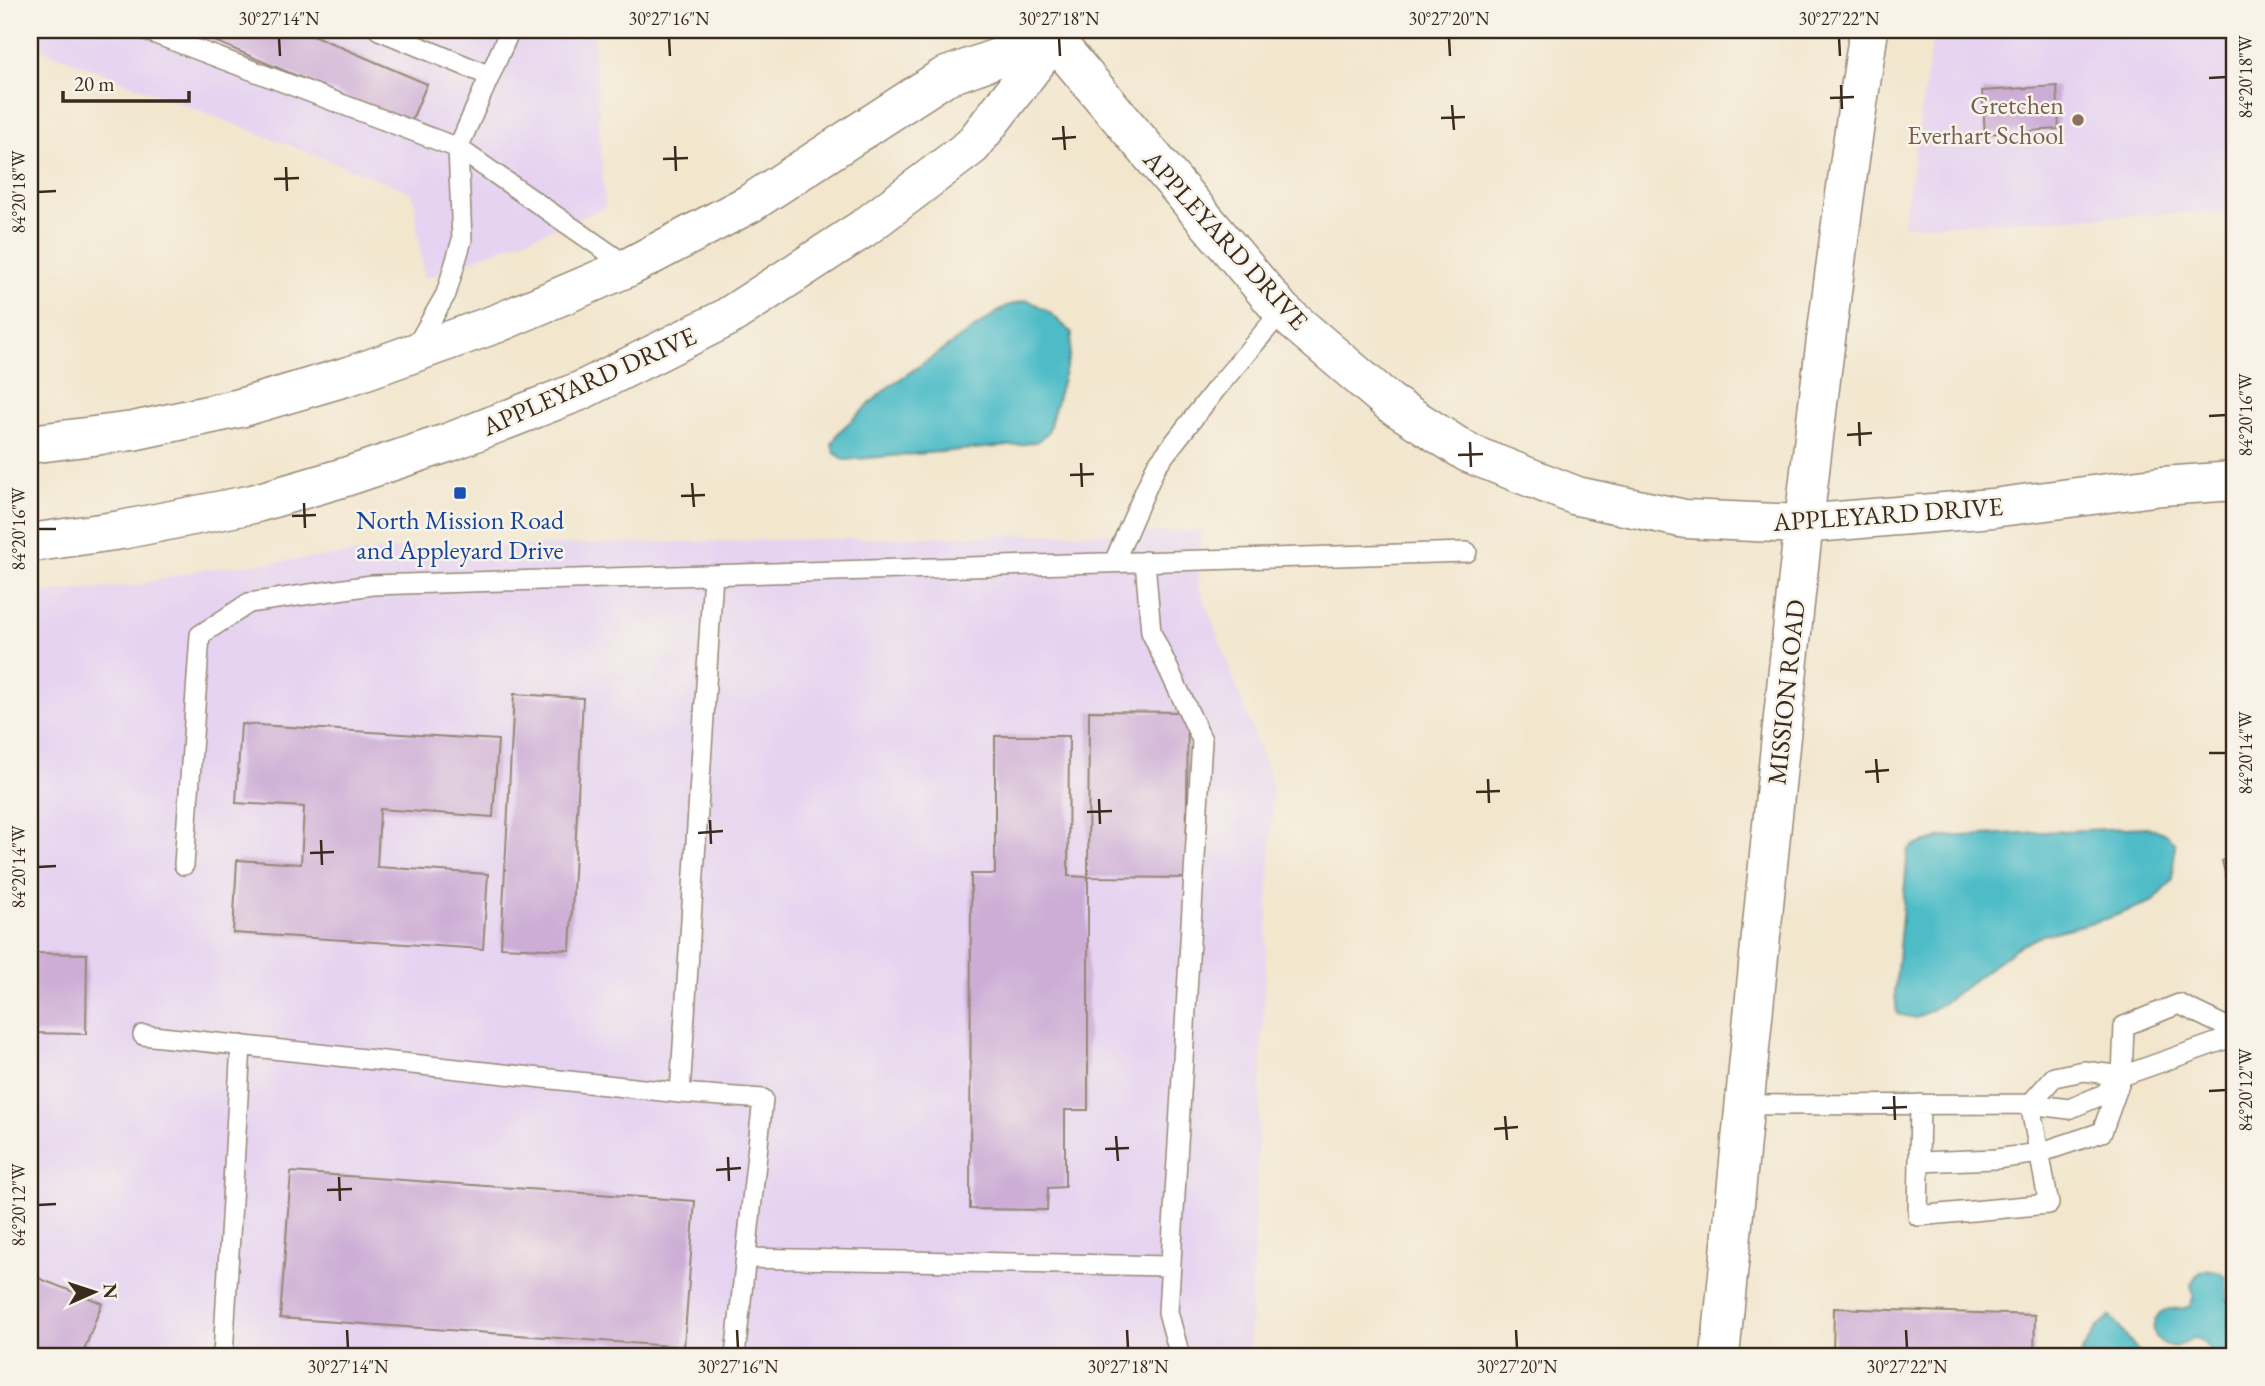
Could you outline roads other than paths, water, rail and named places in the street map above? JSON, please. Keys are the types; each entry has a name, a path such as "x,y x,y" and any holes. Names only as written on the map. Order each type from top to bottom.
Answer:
{"street":[{"name":"MISSION ROAD","path":"1720,1356 1802,524 1869,30"},
{"name":"APPLEYARD DRIVE","path":"30,543 148,525 253,503 319,485 450,442 580,391 726,318 864,228 972,146 1057,34 1282,311 1390,402 1468,453 1577,496 1685,519 1802,524 1992,508 2162,486 2235,481"},
{"path":"30,444 133,431 240,408 352,376 498,323 629,267 749,204 944,77 1057,34"}],"lane":[{"path":"145,30 458,148 629,267"},
{"path":"379,30 490,76"},
{"path":"412,354 446,294 462,240 458,148 510,30"},
{"path":"1114,562 1156,466 1224,379 1282,311"},
{"path":"184,865 200,635 249,603 372,585 1467,552"},
{"path":"1144,561 1151,632 1202,740 1168,1312 1180,1356"},
{"path":"680,1093 713,575"},
{"path":"1919,1162 1996,1159 2039,1153 2102,1132 2122,1076 2124,1026 2179,1004 2235,1034"},
{"path":"1745,1105 2030,1104 2069,1109 2104,1094 2122,1076 2235,1034"},
{"path":"143,1035 680,1093 763,1099 735,1356"},
{"path":"226,1356 223,1356 242,1045"},
{"path":"2030,1104 2054,1077 2084,1072 2122,1076"},
{"path":"1920,1104 1918,1216 2049,1204 2030,1104"},
{"path":"746,1258 1170,1266"}],"water":[{"path":"1028,300 1049,312 1072,333 1070,353 1048,432 1038,441 1020,445 845,460 835,453 832,444 839,432 887,388 1007,306"},
{"path":"2147,827 2166,834 2175,844 2173,880 2154,901 2109,918 2043,935 2016,948 1942,1004 1916,1018 1897,1014 1895,993 1908,850 1943,837"},
{"path":"2206,1270 2222,1273 2227,1279 2227,1299 2235,1307 2235,1356 2210,1356 2205,1344 2195,1338 2178,1346 2168,1346 2155,1334 2154,1324 2162,1312 2190,1306 2194,1295 2191,1285 2200,1272"},
{"path":"2110,1316 2142,1356 2079,1356 2096,1329"}],"place":[{"name":"Gretchen Everhart School","path":"2078,120"},
{"name":"North Mission Road and Appleyard Drive","path":"460,493"}]}
